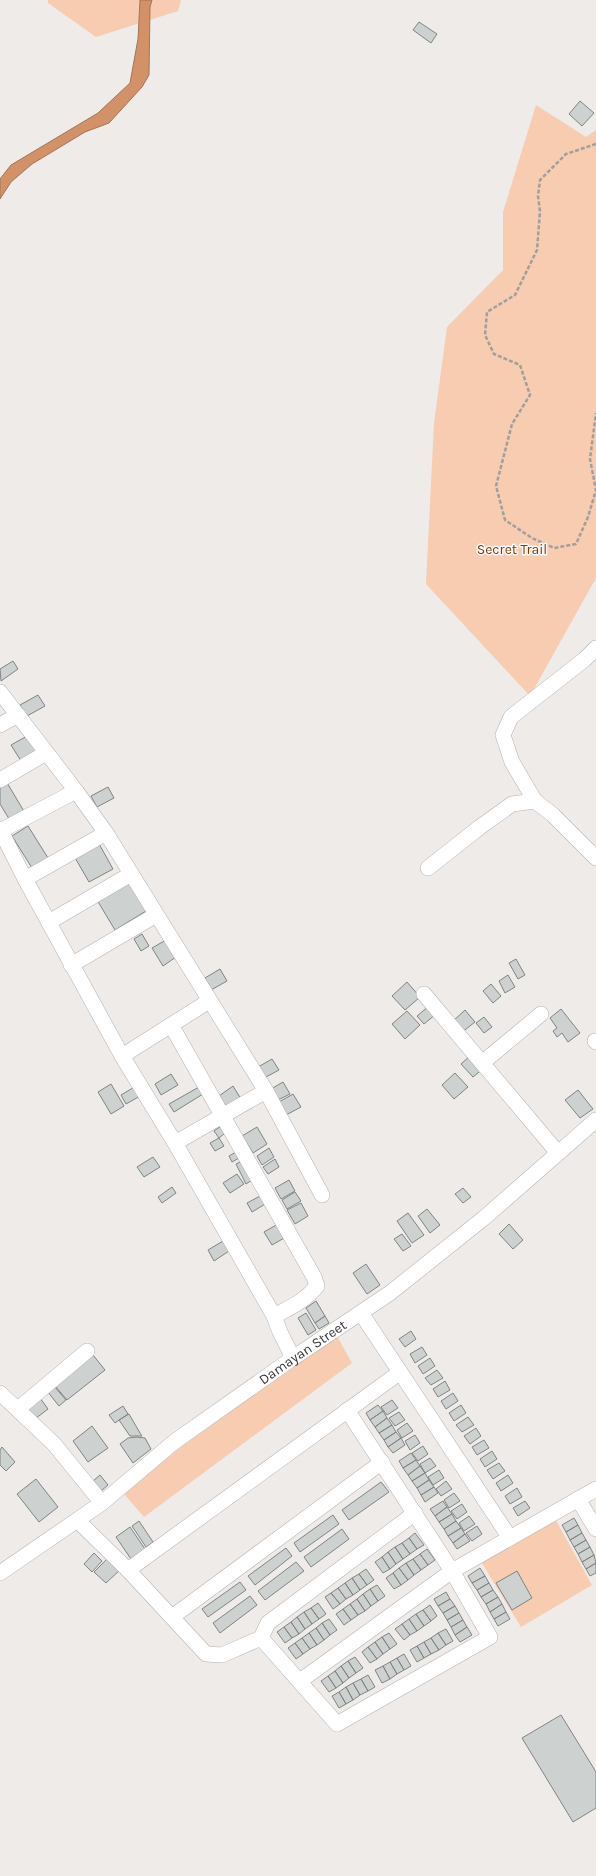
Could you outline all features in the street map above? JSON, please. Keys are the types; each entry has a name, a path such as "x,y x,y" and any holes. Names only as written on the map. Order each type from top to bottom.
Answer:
{"street":[{"path":"596,648 585,659 512,717 504,735 512,762 535,801 553,815 596,858"},
{"path":"0,692 76,791 106,833 266,1091 322,1195"},
{"path":"0,726 18,715"},
{"path":"0,780 46,753"},
{"path":"76,791 0,830 25,879 122,1056 175,1143 274,1316 293,1358"},
{"path":"428,868 512,804 535,801"},
{"path":"25,879 106,833"},
{"path":"49,922 131,874"},
{"path":"71,964 156,915"},
{"path":"424,994 558,1153"},
{"path":"122,1056 209,1001"},
{"path":"482,1063 541,1014"},
{"path":"171,1025 314,1277 317,1286 303,1301 274,1316"},
{"path":"175,1143 266,1091"},
{"name":"Damayan Street","path":"0,1573 78,1521 102,1503 174,1442 293,1358 390,1293 484,1218 596,1120"},
{"path":"361,1313 399,1373 510,1538"},
{"path":"18,1409 87,1351"},
{"path":"128,1570 399,1373"},
{"path":"0,1393 18,1409 69,1462 102,1503"},
{"path":"261,1638 338,1724 490,1637 452,1571 347,1410"},
{"path":"172,1617 382,1462"},
{"path":"300,1681 452,1571 596,1489"},
{"path":"578,1499 596,1530"},
{"path":"78,1521 128,1570 206,1654 222,1655 261,1638 268,1623 415,1513"}],"path":[{"path":"596,144 566,154 540,180 538,196 540,211 537,250 515,295 487,312 485,335 494,354 520,365 530,395 512,424 496,486 506,520 532,538 554,548 576,544 588,517 596,490 590,459 596,413"}],"green space":[{"path":"48,0 181,0 178,11 96,37 48,3"},
{"name":"Secret Trail","path":"536,105 586,137 596,130 596,578 530,696 426,584 434,423 447,327 503,270 503,212"},
{"path":"337,1336 352,1363 144,1517 124,1494 181,1447"},
{"path":"554,1517 592,1585 521,1627 480,1560"}],"shaded area":[{"path":"140,0 152,0 150,7 149,75 142,87 109,123 85,132 32,164 11,182 0,199 0,179 11,165 98,113 130,83 138,39"}],"building":[{"path":"419,22 437,34 431,43 413,30"},
{"path":"580,101 594,113 582,126 569,114"},
{"path":"13,661 18,669 1,681 0,669"},
{"path":"38,695 45,706 27,716 20,705"},
{"path":"29,735 38,750 21,761 11,745"},
{"path":"6,781 25,813 11,822 0,804 0,785"},
{"path":"108,787 114,798 97,807 91,796"},
{"path":"28,826 48,858 32,868 12,836"},
{"path":"98,842 113,869 89,882 74,856"},
{"path":"129,881 146,911 115,930 97,900"},
{"path":"142,934 149,946 141,951 134,939"},
{"path":"166,940 176,957 163,966 152,948"},
{"path":"516,959 525,975 518,979 509,963"},
{"path":"220,969 227,981 211,990 205,978"},
{"path":"508,975 515,987 505,993 499,981"},
{"path":"407,982 420,997 405,1010 392,996"},
{"path":"491,984 501,996 493,1003 483,991"},
{"path":"429,1006 436,1014 424,1024 417,1016"},
{"path":"561,1009 580,1033 568,1042 562,1033 557,1037 553,1031 557,1028 550,1018"},
{"path":"465,1010 475,1022 461,1033 452,1022"},
{"path":"407,1011 420,1025 405,1039 392,1024"},
{"path":"484,1017 492,1027 484,1033 476,1023"},
{"path":"472,1054 484,1068 473,1077 461,1064"},
{"path":"272,1059 279,1070 264,1078 258,1067"},
{"path":"455,1073 468,1087 454,1099 442,1085"},
{"path":"171,1074 178,1085 161,1095 155,1084"},
{"path":"283,1082 290,1094 278,1100 271,1089"},
{"path":"111,1084 124,1106 111,1114 98,1092"},
{"path":"136,1086 142,1095 126,1104 121,1095"},
{"path":"233,1086 241,1099 227,1108 219,1096"},
{"path":"199,1087 203,1094 174,1112 169,1104"},
{"path":"578,1090 593,1109 580,1118 565,1100"},
{"path":"293,1094 301,1107 286,1115 279,1102"},
{"path":"221,1126 225,1133 219,1138 214,1131"},
{"path":"257,1127 267,1144 253,1153 242,1136"},
{"path":"219,1138 224,1146 215,1151 210,1143"},
{"path":"269,1148 274,1157 262,1165 257,1156"},
{"path":"236,1152 239,1158 232,1162 229,1156"},
{"path":"153,1157 160,1167 144,1177 137,1167"},
{"path":"275,1159 279,1167 268,1174 263,1167"},
{"path":"242,1161 252,1180 246,1184 236,1164"},
{"path":"237,1174 244,1184 230,1193 223,1183"},
{"path":"289,1180 295,1191 281,1199 275,1188"},
{"path":"172,1187 176,1193 162,1203 158,1197"},
{"path":"463,1188 471,1197 463,1203 455,1194"},
{"path":"295,1192 301,1201 287,1209 282,1200"},
{"path":"262,1195 267,1203 252,1212 247,1203"},
{"path":"301,1203 308,1216 295,1224 287,1210"},
{"path":"427,1209 440,1225 430,1233 418,1216"},
{"path":"408,1213 424,1235 412,1243 397,1221"},
{"path":"278,1224 286,1237 272,1245 264,1232"},
{"path":"509,1224 523,1240 513,1249 499,1234"},
{"path":"402,1234 411,1246 403,1251 394,1239"},
{"path":"223,1241 229,1251 214,1261 208,1250"},
{"path":"366,1264 380,1285 367,1294 353,1273"},
{"path":"316,1301 325,1316 315,1323 306,1308"},
{"path":"306,1313 316,1330 308,1335 298,1318"},
{"path":"325,1316 329,1323 319,1329 315,1323"},
{"path":"411,1331 416,1339 405,1347 399,1339"},
{"path":"422,1347 427,1355 415,1363 410,1354"},
{"path":"93,1355 105,1370 67,1400 55,1386"},
{"path":"430,1358 435,1366 423,1374 418,1366"},
{"path":"437,1370 443,1378 431,1385 425,1378"},
{"path":"445,1381 450,1390 438,1397 433,1389"},
{"path":"54,1386 66,1400 59,1406 47,1391"},
{"path":"453,1393 458,1401 446,1409 441,1401"},
{"path":"40,1398 48,1409 35,1419 26,1409"},
{"path":"392,1400 398,1408 387,1415 381,1407"},
{"path":"378,1405 383,1411 370,1420 366,1413"},
{"path":"461,1405 466,1413 454,1421 449,1413"},
{"path":"123,1406 128,1414 115,1423 109,1415"},
{"path":"383,1411 387,1418 375,1427 370,1420"},
{"path":"399,1412 405,1420 395,1426 389,1418"},
{"path":"129,1414 142,1436 130,1436 119,1420"},
{"path":"468,1417 474,1425 462,1432 456,1425"},
{"path":"387,1418 392,1425 379,1433 375,1427"},
{"path":"407,1423 413,1431 402,1438 397,1430"},
{"path":"392,1425 396,1432 384,1440 379,1433"},
{"path":"92,1426 108,1448 88,1462 73,1441"},
{"path":"476,1428 481,1436 470,1444 464,1436"},
{"path":"396,1432 401,1438 388,1447 384,1440"},
{"path":"415,1435 420,1443 410,1450 405,1441"},
{"path":"128,1438 145,1438 151,1449 133,1463 120,1444"},
{"path":"401,1438 405,1445 393,1453 388,1447"},
{"path":"484,1440 489,1448 477,1455 472,1447"},
{"path":"423,1446 428,1454 418,1461 412,1453"},
{"path":"2,1447 15,1462 6,1471 0,1465 0,1450"},
{"path":"492,1451 497,1459 485,1467 480,1459"},
{"path":"411,1453 416,1460 403,1468 399,1461"},
{"path":"430,1458 436,1466 425,1473 420,1464"},
{"path":"416,1460 420,1466 408,1475 403,1468"},
{"path":"499,1463 505,1471 493,1479 487,1470"},
{"path":"420,1466 425,1473 412,1481 408,1475"},
{"path":"439,1470 444,1478 433,1485 428,1477"},
{"path":"425,1473 429,1480 417,1488 412,1481"},
{"path":"100,1475 108,1485 101,1491 93,1481"},
{"path":"508,1475 513,1483 501,1491 496,1483"},
{"path":"36,1479 58,1507 39,1522 17,1494"},
{"path":"429,1480 434,1487 421,1495 417,1488"},
{"path":"446,1481 452,1489 441,1496 436,1489"},
{"path":"381,1482 389,1492 349,1520 342,1510"},
{"path":"434,1487 438,1493 425,1502 421,1495"},
{"path":"517,1488 522,1497 510,1504 505,1496"},
{"path":"454,1493 460,1501 449,1508 444,1500"},
{"path":"443,1501 447,1507 435,1516 430,1509"},
{"path":"525,1501 530,1508 518,1516 513,1508"},
{"path":"462,1504 467,1512 457,1519 451,1511"},
{"path":"447,1507 452,1514 439,1522 435,1516"},
{"path":"452,1514 456,1521 444,1529 439,1522"},
{"path":"333,1515 339,1524 300,1552 294,1543"},
{"path":"469,1516 475,1524 464,1531 459,1523"},
{"path":"574,1518 578,1525 566,1532 562,1525"},
{"path":"139,1521 153,1542 146,1547 132,1526"},
{"path":"456,1521 461,1528 448,1536 444,1529"},
{"path":"578,1525 582,1533 570,1540 566,1532"},
{"path":"477,1526 482,1534 472,1541 466,1533"},
{"path":"130,1527 145,1549 131,1559 116,1537"},
{"path":"461,1528 465,1534 453,1543 448,1536"},
{"path":"342,1529 349,1539 311,1567 304,1557"},
{"path":"415,1533 424,1545 417,1549 409,1538"},
{"path":"582,1533 586,1540 574,1547 570,1540"},
{"path":"465,1534 470,1541 457,1549 453,1543"},
{"path":"409,1538 417,1549 410,1554 402,1543"},
{"path":"586,1540 590,1547 578,1554 574,1547"},
{"path":"402,1543 410,1554 403,1559 395,1547"},
{"path":"395,1547 403,1559 396,1564 388,1552"},
{"path":"590,1547 594,1555 582,1562 578,1554"},
{"path":"286,1548 292,1556 255,1585 248,1576"},
{"path":"427,1549 435,1560 428,1565 420,1554"},
{"path":"388,1552 396,1564 390,1569 382,1557"},
{"path":"94,1553 102,1561 92,1572 84,1564"},
{"path":"420,1554 428,1565 421,1570 413,1559"},
{"path":"594,1555 596,1563 586,1569 582,1562"},
{"path":"110,1556 122,1568 106,1583 94,1572"},
{"path":"382,1557 390,1569 383,1573 375,1562"},
{"path":"413,1559 421,1570 414,1575 406,1563"},
{"path":"296,1562 304,1571 265,1600 258,1591"},
{"path":"406,1563 414,1575 408,1580 399,1568"},
{"path":"596,1563 596,1573 590,1576 586,1569"},
{"path":"399,1568 408,1580 401,1585 393,1573"},
{"path":"480,1568 485,1576 472,1583 468,1576"},
{"path":"366,1569 374,1580 367,1585 359,1574"},
{"path":"517,1571 532,1598 512,1610 496,1583"},
{"path":"393,1573 401,1585 394,1589 386,1578"},
{"path":"359,1574 367,1585 360,1590 352,1578"},
{"path":"485,1576 489,1583 477,1590 472,1583"},
{"path":"352,1578 360,1590 353,1595 345,1583"},
{"path":"240,1582 246,1590 208,1617 202,1609"},
{"path":"345,1583 353,1595 346,1599 338,1588"},
{"path":"489,1583 493,1590 481,1597 477,1590"},
{"path":"377,1585 385,1596 378,1601 370,1589"},
{"path":"338,1588 346,1599 340,1604 331,1593"},
{"path":"370,1589 378,1601 371,1606 363,1594"},
{"path":"493,1590 498,1597 486,1604 481,1597"},
{"path":"446,1592 450,1599 438,1606 434,1599"},
{"path":"331,1593 340,1604 333,1609 325,1597"},
{"path":"363,1594 371,1606 365,1611 357,1599"},
{"path":"250,1596 257,1605 220,1633 213,1623"},
{"path":"498,1597 502,1604 490,1612 486,1604"},
{"path":"357,1599 365,1611 358,1615 350,1604"},
{"path":"450,1599 455,1606 443,1613 438,1606"},
{"path":"318,1603 326,1614 319,1619 311,1608"},
{"path":"350,1604 358,1615 351,1620 343,1609"},
{"path":"502,1604 506,1612 494,1619 490,1612"},
{"path":"430,1605 437,1616 431,1621 423,1610"},
{"path":"455,1606 459,1613 447,1620 443,1613"},
{"path":"311,1608 319,1619 312,1624 304,1612"},
{"path":"343,1609 351,1620 344,1625 336,1614"},
{"path":"423,1610 431,1621 424,1626 416,1614"},
{"path":"304,1612 312,1624 305,1629 297,1617"},
{"path":"506,1612 510,1619 498,1626 494,1619"},
{"path":"459,1613 463,1620 451,1627 447,1620"},
{"path":"416,1614 424,1626 417,1631 409,1619"},
{"path":"297,1617 305,1629 299,1634 291,1622"},
{"path":"329,1619 337,1630 330,1635 322,1623"},
{"path":"409,1619 417,1631 410,1635 402,1624"},
{"path":"463,1620 467,1627 455,1635 451,1627"},
{"path":"291,1622 299,1634 292,1638 284,1627"},
{"path":"322,1623 330,1635 324,1640 316,1628"},
{"path":"402,1624 410,1635 404,1640 395,1629"},
{"path":"284,1627 292,1638 285,1643 277,1632"},
{"path":"467,1627 472,1635 460,1642 455,1635"},
{"path":"316,1628 324,1640 317,1645 309,1633"},
{"path":"446,1629 453,1641 446,1645 438,1633"},
{"path":"309,1633 317,1645 310,1649 302,1638"},
{"path":"389,1633 397,1644 390,1649 382,1637"},
{"path":"438,1633 446,1645 439,1650 431,1638"},
{"path":"382,1637 390,1649 383,1654 375,1642"},
{"path":"302,1638 310,1649 303,1654 295,1643"},
{"path":"431,1638 439,1650 431,1654 424,1642"},
{"path":"375,1642 383,1654 377,1659 368,1647"},
{"path":"424,1642 431,1654 424,1658 417,1646"},
{"path":"295,1643 303,1654 296,1659 288,1648"},
{"path":"417,1646 424,1658 417,1662 410,1650"},
{"path":"368,1647 377,1659 370,1663 362,1652"},
{"path":"404,1654 411,1666 404,1670 397,1658"},
{"path":"355,1657 363,1668 356,1673 348,1661"},
{"path":"397,1658 404,1670 397,1674 390,1662"},
{"path":"348,1661 356,1673 349,1678 341,1666"},
{"path":"390,1662 397,1674 390,1679 383,1666"},
{"path":"341,1666 349,1678 343,1683 335,1671"},
{"path":"383,1666 390,1679 382,1683 375,1670"},
{"path":"335,1671 343,1683 336,1688 328,1676"},
{"path":"368,1675 375,1687 368,1691 361,1679"},
{"path":"328,1676 336,1688 329,1692 321,1681"},
{"path":"361,1679 368,1691 360,1695 353,1683"},
{"path":"353,1683 360,1695 353,1700 346,1687"},
{"path":"346,1687 353,1700 346,1704 339,1692"},
{"path":"339,1692 346,1704 339,1708 332,1696"},
{"path":"561,1715 596,1772 596,1808 573,1822 522,1738"}]}
